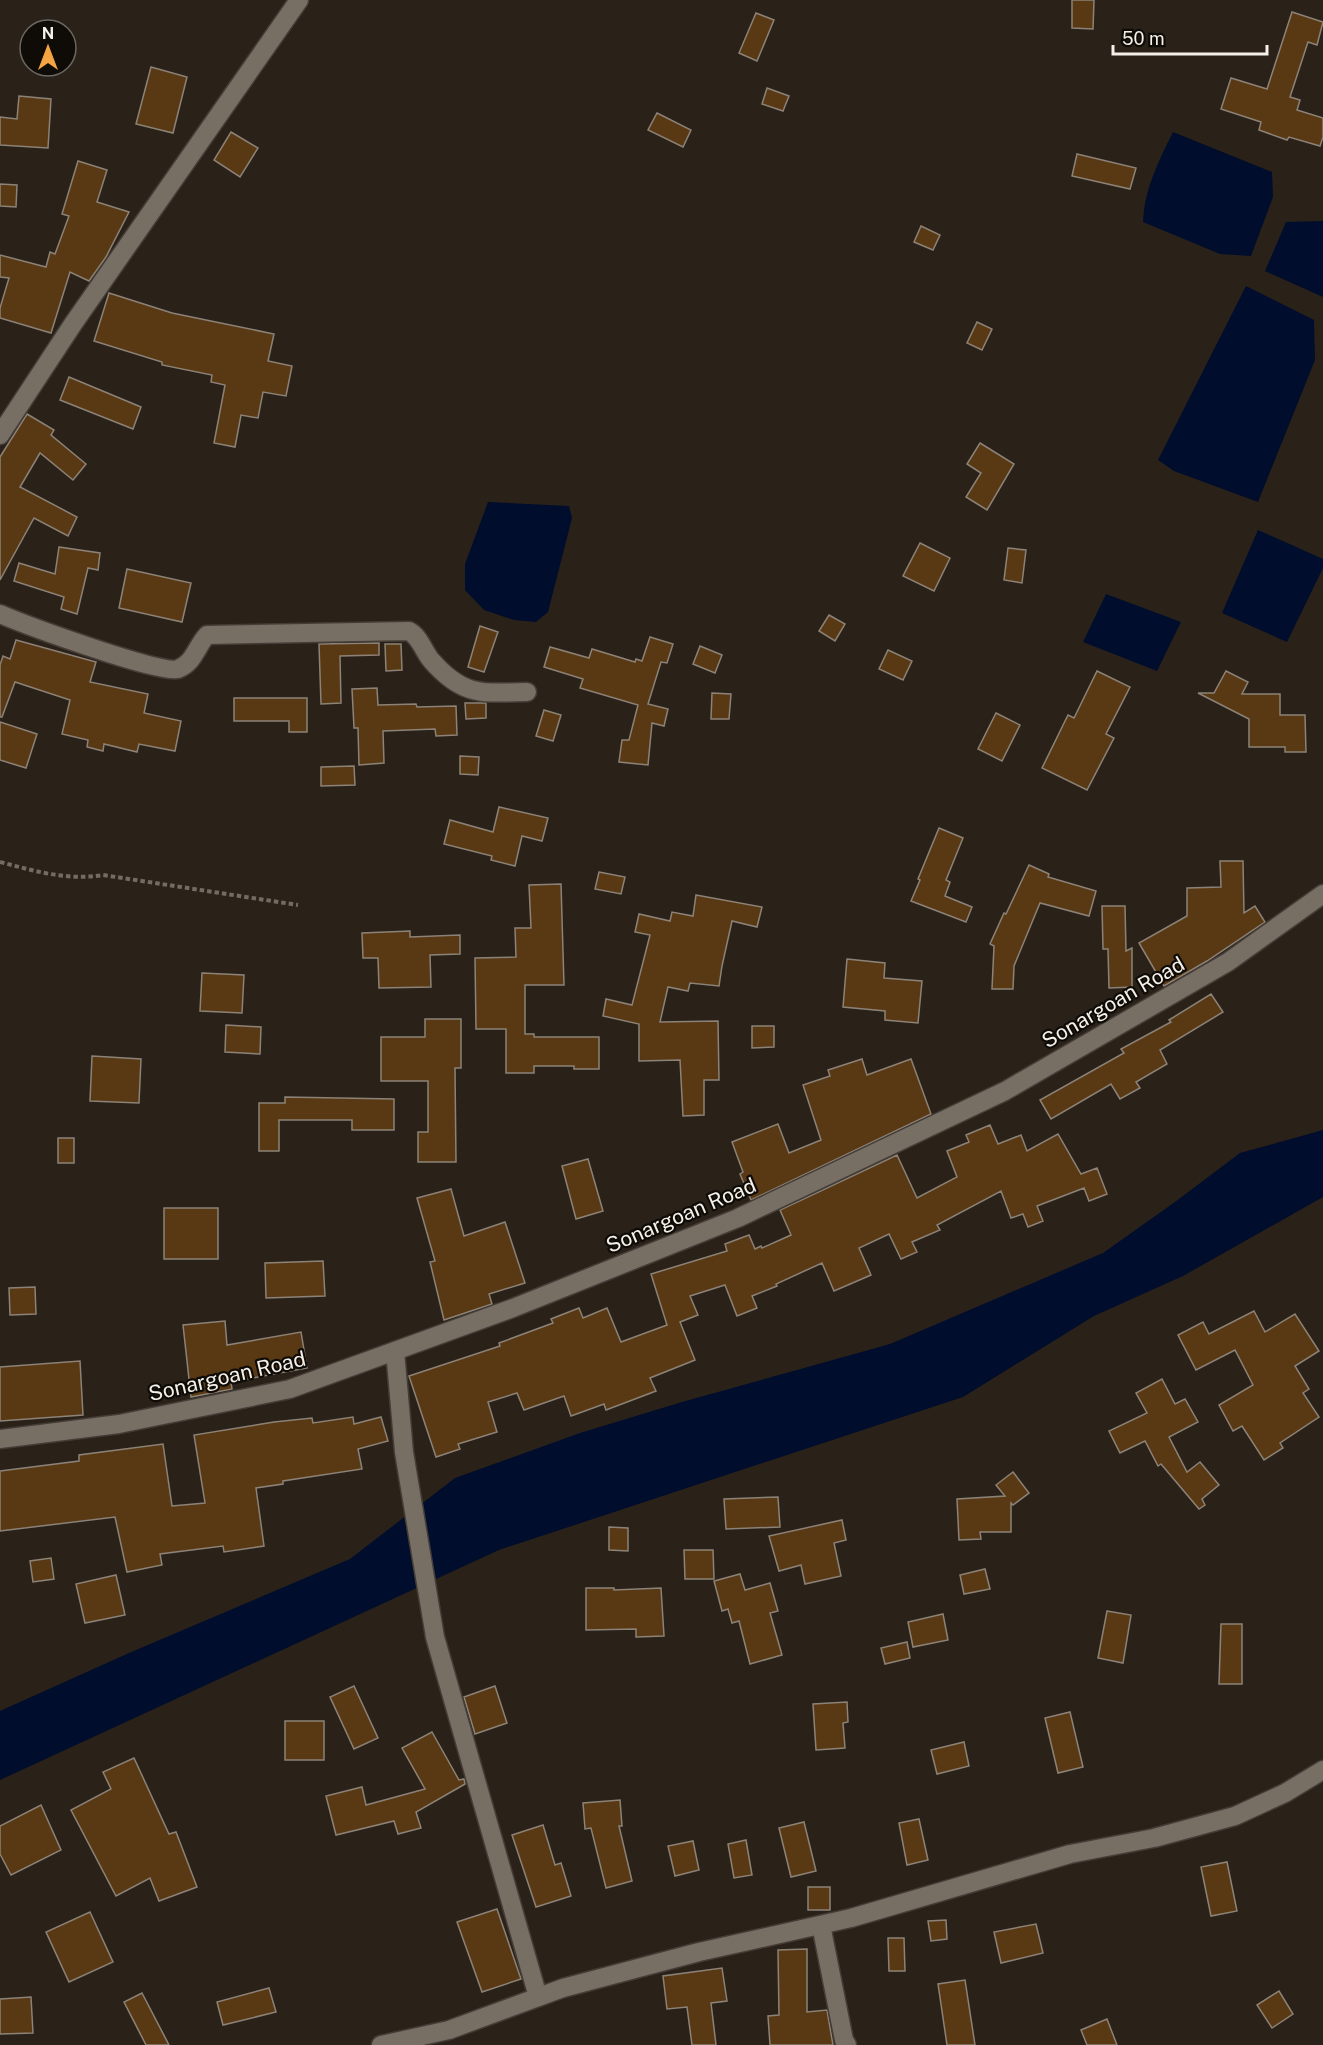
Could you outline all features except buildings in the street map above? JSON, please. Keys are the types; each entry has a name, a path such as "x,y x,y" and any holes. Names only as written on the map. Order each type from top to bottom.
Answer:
{"street":[{"path":"0,435 73,324 299,0"},
{"path":"0,614 122,657 174,670 185,666 195,656 198,644 207,635 409,631 415,634 430,659 444,673 470,691 479,693 528,692"},
{"name":"Sonargoan Road","path":"0,1439 119,1424 290,1389 513,1308 738,1218 1005,1091 1228,962 1323,894"},
{"path":"395,1351 405,1452 435,1637 538,1997"},
{"path":"381,2045 449,2030 563,1988 699,1952 852,1918 1070,1854 1154,1838 1235,1815 1285,1793 1323,1770"},
{"path":"821,1925 844,2040 847,2045"}],"path":[{"path":"0,862 50,876 86,878 103,875 298,905"}],"water":[{"path":"1173,132 1272,172 1273,197 1251,256 1220,254 1143,222 1149,187"},
{"path":"1323,221 1323,297 1265,271 1286,222"},
{"path":"1246,286 1314,320 1315,360 1258,502 1174,471 1158,460"},
{"path":"488,502 569,506 572,518 548,612 536,622 514,620 484,610 465,590 465,564"},
{"path":"1258,530 1323,559 1323,568 1287,642 1222,613"},
{"path":"1106,594 1181,622 1157,671 1083,642"},
{"path":"1323,1130 1323,1197 1183,1276 1094,1316 963,1397 499,1550 0,1780 0,1711 129,1653 350,1559 455,1478 580,1433 890,1344 1103,1253 1240,1153"}]}
